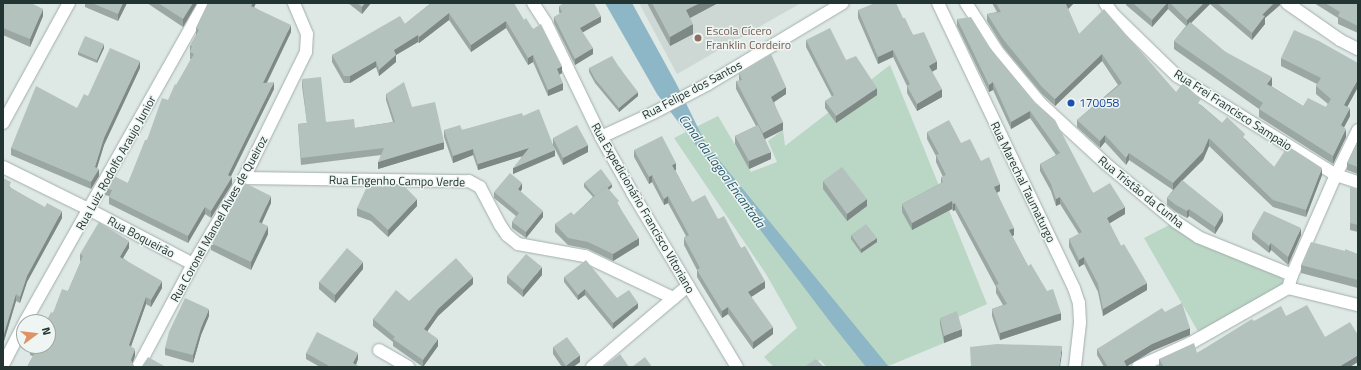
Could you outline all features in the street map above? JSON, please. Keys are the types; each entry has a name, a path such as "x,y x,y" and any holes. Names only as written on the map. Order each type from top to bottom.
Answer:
{"street":[{"path":"3,124 69,3"},
{"name":"Rua Luiz Rodolfo Araujo Junior","path":"30,314 90,210 204,3"},
{"name":"Rua Coronel Manoel Alves de Queiroz","path":"138,367 193,264 244,178 306,52 307,34 294,3"},
{"name":"Rua Expedicionário Francisco Vitoriano","path":"533,3 546,23 601,137 737,367"},
{"name":"Rua Felipe dos Santos","path":"601,137 653,113 708,84 843,3"},
{"name":"Rua Marechal Taumaturgo","path":"938,3 1074,288 1079,303 1080,323 1076,367"},
{"name":"Rua Tristão da Cunha","path":"966,3 997,51 1041,104 1106,164 1176,222 1198,237 1292,275"},
{"name":"Rua Frei Francisco Sampaio","path":"1105,3 1113,14 1177,76 1336,175 1358,182"},
{"path":"1287,3 1335,36 1358,49"},
{"path":"1288,288 1292,275 1336,175 1358,130"},
{"name":"Rua Boqueirão","path":"3,167 90,210 193,264"},
{"name":"Rua Engenho Campo Verde","path":"244,178 469,181 480,187 504,230 518,244 585,256 673,298"},
{"path":"592,367 688,286"},
{"path":"1138,367 1191,343 1288,288 1358,305"},
{"name":"Rua Luiz Rodolfo Araujo Junior","path":"3,366 16,341"},
{"path":"378,350 408,367"}],"shaded area":[{"name":"Escola Cícero Franklin Cordeiro","path":"639,3 801,3 677,74"}],"green space":[{"path":"890,65 987,304 940,325 944,343 886,367 827,367 820,360 810,367 774,367 764,357 797,328 766,274 674,138 718,116 751,172 777,162 768,141 783,130 785,146"},
{"path":"1173,223 1193,241 1281,275 1287,292 1203,340 1144,238"}],"water":[{"name":"Canal da Lagoa Encantada","path":"605,3 632,3 677,85 706,144 889,367 866,367 831,323 657,94"}],"building":[{"path":"3,3 31,3 43,9 30,39 3,28"},
{"path":"92,3 123,3 118,14"},
{"path":"158,3 193,3 183,19"},
{"path":"208,3 253,3 251,6 291,25 263,83 274,82 228,175 232,177 211,211 205,207 188,236 109,197 112,190 105,188 112,175 128,183 145,140 147,140 162,98 168,100 175,84 176,85 194,54 190,52 192,46 190,46 199,30 196,28"},
{"path":"357,3 365,3 362,7"},
{"path":"431,3 514,3 524,20 526,18 533,29 541,24 562,66 557,69 563,83 548,90 533,55 528,58 506,21 471,45 449,13 419,37 418,35 394,50 396,55 379,70 376,61 350,76 344,76 332,55 400,16 405,24"},
{"path":"564,3 594,3 601,16 580,28 593,48 575,59 554,17 562,12 559,6"},
{"path":"652,3 700,3 686,10 693,24 670,37"},
{"path":"875,3 896,3 913,35 924,32 937,61 929,66 942,89 917,104 907,86 910,84 893,50 878,57 858,10"},
{"path":"996,3 1066,3 1079,34 1104,9 1176,92 1183,83 1201,99 1198,103 1222,123 1227,117 1245,134 1243,138 1274,167 1288,146 1322,168 1306,210 1273,200 1209,138 1203,152 1173,183 1129,153 1126,158 1105,135 1100,141 1077,120 1122,83 1102,54 1055,99 1042,87 1003,39 987,14 1001,12"},
{"path":"1133,3 1167,3 1152,20"},
{"path":"1170,3 1204,3 1187,20"},
{"path":"1217,3 1274,3 1262,15 1265,16 1252,33"},
{"path":"1325,3 1358,3 1358,26 1338,16 1340,12"},
{"path":"971,17 991,49 1035,102 1055,120 1093,193 1110,183 1125,207 1107,218 1121,246 1124,244 1147,283 1103,309 1098,284 1084,257 1079,260 1069,239 1082,232 1060,197 1056,199 1051,184 1040,164 1060,153 1030,111 1011,122 993,82 989,85 957,19"},
{"path":"1190,22 1224,51 1272,77 1267,84 1303,106 1308,98 1326,107 1331,99 1316,86 1321,78 1281,58 1294,30 1319,41 1358,63 1358,79 1344,105 1350,108 1341,125 1346,129 1333,156 1259,109 1263,103 1174,41"},
{"path":"830,28 846,60 856,56 877,88 836,116 825,101 834,95 806,40"},
{"path":"85,36 104,44 97,60 78,52"},
{"path":"110,48 140,61 104,138 95,167 99,169 91,182 11,148 36,86 77,108 84,94 88,96"},
{"path":"771,54 786,87 771,97 783,122 763,133 736,81 742,80 739,73"},
{"path":"612,56 638,92 619,108 595,79 589,68"},
{"path":"321,77 326,122 354,119 355,128 395,122 386,94 404,82 412,107 435,102 444,142 378,162 384,148 301,158 298,124 307,123 302,79"},
{"path":"539,109 555,150 513,168 529,148 478,164 473,149 453,156 444,130 460,125 462,130 522,113 523,116"},
{"path":"949,120 961,143 970,139 981,161 989,157 1000,184 994,187 1014,228 1009,230 1028,266 1031,264 1047,291 1053,289 1061,313 1000,333 992,309 1007,304 996,285 999,284 955,203 953,204 952,201 912,223 902,204 943,182 941,177 946,175 936,155 939,154 927,132"},
{"path":"577,125 588,145 563,158 553,138"},
{"path":"758,125 771,152 749,161 735,136"},
{"path":"662,136 676,163 672,165 692,202 705,195 718,219 724,216 741,248 745,246 765,281 748,292 773,327 753,342 728,307 722,311 697,270 700,268 684,238 689,235 668,196 664,199 652,175 649,177 634,150"},
{"path":"1358,140 1358,167 1347,163"},
{"path":"842,167 867,199 847,214 823,181"},
{"path":"601,169 612,184 607,188 606,186 595,196 584,183"},
{"path":"510,173 522,183 518,189 543,211 526,232 512,222 519,213 494,192"},
{"path":"3,178 11,182 9,187 45,207 47,203 62,211 27,276 20,297 16,294 4,334 3,334"},
{"path":"370,180 403,185 417,199 388,230 371,214 357,208"},
{"path":"1182,180 1223,213 1215,227 1189,209 1187,211 1167,198"},
{"path":"245,183 271,196 259,222 268,226 251,262 211,243"},
{"path":"606,186 619,201 617,203 639,238 613,254 588,242 568,238 555,224 571,212 574,215"},
{"path":"1350,187 1358,190 1358,225 1350,223"},
{"path":"1264,211 1301,228 1288,257 1271,243 1269,246 1252,232"},
{"path":"99,222 129,241 120,257 162,281 151,300 146,297 129,345 135,349 131,360 134,366 142,366 148,357 166,367 27,367 34,354 56,354 56,314 50,314 51,312 53,313 62,289 68,291 83,256 80,254"},
{"path":"866,224 877,238 861,249 851,235"},
{"path":"1311,242 1345,251 1345,249 1358,254 1358,280 1301,265"},
{"path":"347,248 363,262 335,295 319,282"},
{"path":"526,254 542,267 523,290 507,276"},
{"path":"456,258 473,277 438,309 424,329 438,339 423,360 393,339 395,337 373,319 396,290 409,301"},
{"path":"586,260 617,298 629,290 638,303 613,323 585,289 578,295 564,277"},
{"path":"185,298 209,309 201,328 193,355 165,348 169,332"},
{"path":"1182,303 1190,328 1152,344 1124,361 1127,367 1108,367 1097,349 1162,308 1165,312"},
{"path":"1307,305 1325,337 1350,322 1358,335 1358,355 1339,367 1164,367 1159,359 1194,343 1197,353 1252,319 1254,321 1281,306 1286,316"},
{"path":"957,311 962,329 944,336 940,318"},
{"path":"317,332 358,353 353,363 360,367 328,367 329,366 306,353"},
{"path":"567,337 580,355 566,366 553,347"},
{"path":"997,344 1062,346 1059,367 971,367 970,347"},
{"path":"620,354 629,367 603,367"},
{"path":"645,357 652,367 632,367"},
{"path":"816,359 824,367 804,367"}],"place":[{"name":"Escola Cícero Franklin Cordeiro","path":"698,38"},
{"name":"170058","path":"1071,103"}]}
